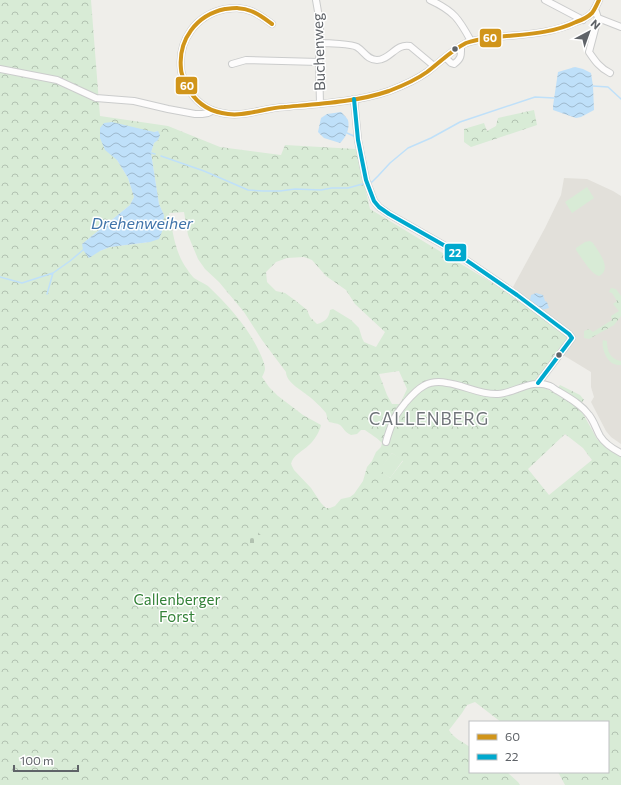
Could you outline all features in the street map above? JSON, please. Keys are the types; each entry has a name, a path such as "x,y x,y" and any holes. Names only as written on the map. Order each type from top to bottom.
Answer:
{"street":[{"name":"Buchenweg","path":"316,0 320,23 318,62 320,104"},
{"path":"430,0 441,5 457,18 462,24 471,42"},
{"path":"545,0 583,20"},
{"path":"272,24 253,11 231,8 218,11 199,21 189,33 182,48 181,57 182,76 196,100 203,106 222,114 234,115 282,107 320,104 378,94 394,89 415,79 446,58 455,49 471,42 497,37 551,31 567,27 583,20 592,13 599,0"},
{"path":"595,9 598,18 589,52 598,65 610,73"},
{"path":"598,18 621,28"},
{"path":"320,43 355,46 369,58 378,60 387,56 401,46 407,45 434,66"},
{"path":"446,58 454,64 459,60 461,46"},
{"path":"232,64 246,60 318,62"},
{"path":"0,69 57,80 96,98 134,101 195,114 208,113 212,110"},
{"path":"354,99 358,140 366,180 374,201 379,207 388,214 447,247 517,295 569,334 572,338 538,383"},
{"path":"546,373 547,382 550,386"},
{"path":"386,442 394,418 399,411 413,393 429,383 448,383 481,392 496,394 538,383 550,386 582,407 589,415 605,443 621,453"}],"shaded area":[{"path":"564,178 587,179 621,196 621,444 611,437 606,431 591,402 594,397 591,387 591,372 563,355 575,337 569,330 520,295 513,287 561,195"}],"green space":[{"name":"Callenberger Forst","path":"0,0 91,0 100,116 168,126 220,147 281,155 285,145 356,149 370,209 494,284 567,335 567,341 540,386 566,398 581,410 597,439 621,457 621,785 565,785 559,773 609,773 609,721 500,721 475,702 467,705 449,730 456,738 469,746 469,773 508,773 520,785 0,785","holes":["158,131 158,140 154,143 151,153 159,204 164,215 150,242 110,247 100,251 82,244 130,205 134,197 128,178 117,160 154,132","184,212 188,235 198,259 205,269 219,282 244,312 262,340 286,372 288,379 326,413 329,422 340,425 347,433 351,435 357,434 361,430 365,430 382,443 381,447 376,452 372,461 367,467 363,481 354,494 350,497 341,499 335,506 326,508 311,488 294,470 291,464 292,461 313,441 321,425 303,415 278,396 269,387 262,377 265,369 263,360 249,333 223,301 208,286 194,278 183,263 173,235 169,213","304,257 312,260 326,276 346,290 355,304 385,332 376,347 364,342 359,328 351,320 333,309 330,310 326,319 317,324 310,317 307,310 296,301 285,293 276,291 267,282 266,272 276,262 287,258","399,371 407,389 400,404 392,404 379,374","565,434 583,448 592,460 549,495 528,469","392,453 403,461 390,478 380,470"]},
{"path":"534,110 537,125 471,147 464,142 464,129 484,123 487,131 496,126 498,118"},
{"path":"587,187 594,198 572,213 565,202"},
{"path":"590,241 598,251 605,265 603,273 599,276 590,269 576,250 576,248 585,242"},
{"path":"611,288 616,289 621,296 621,316 614,325 589,339 584,338 584,331 589,329 593,332 612,320 611,316 619,311 613,304 617,301 612,293 609,292"},
{"path":"603,340 607,341 610,354 617,360 621,361 621,365 611,362 606,357 603,350"},
{"path":"560,385 580,395 584,400 581,403 557,389"},
{"path":"392,453 403,460 390,478 379,470"},
{"path":"254,529 263,537 260,544 251,547 247,533"}],"water":[{"path":"575,67 591,73 594,110 576,118 553,110 558,72"},
{"path":"341,112 348,120 348,130 344,138 340,143 324,138 318,132 321,118 327,114"},
{"name":"Drehenweiher","path":"112,122 154,132 158,131 160,135 158,140 154,143 151,153 159,204 164,215 163,229 159,239 150,242 110,247 89,258 83,250 82,244 130,205 134,197 128,178 117,160 105,150 100,138 100,128 104,123"},
{"path":"536,293 543,295 549,308 542,310 530,300 531,295"}],"waterway":[{"path":"593,86 608,87 621,99"},
{"path":"369,182 372,182 390,163 408,148 431,138 460,122 535,97 554,98"},
{"path":"347,133 356,137"},
{"path":"151,153 155,154"},
{"path":"358,153 363,179"},
{"path":"161,156 204,171 248,190 321,190 348,188 366,183"},
{"path":"0,277 22,283 53,273 83,250"},
{"path":"47,294 53,273"}],"transit line":[{"name":"60","path":"272,24 254,12 238,8 225,9 215,12 205,17 191,30 183,48 181,71 182,76 193,96 201,104 216,112 245,114 276,108 337,102 377,95 418,78 466,43 475,40 545,32 566,26 582,20 592,13 599,0"},
{"name":"22","path":"354,99 358,140 366,180 374,201 379,207 447,247 517,295 569,334 572,338 538,383"}],"district":[{"name":"CALLENBERG","path":"429,418"}]}
